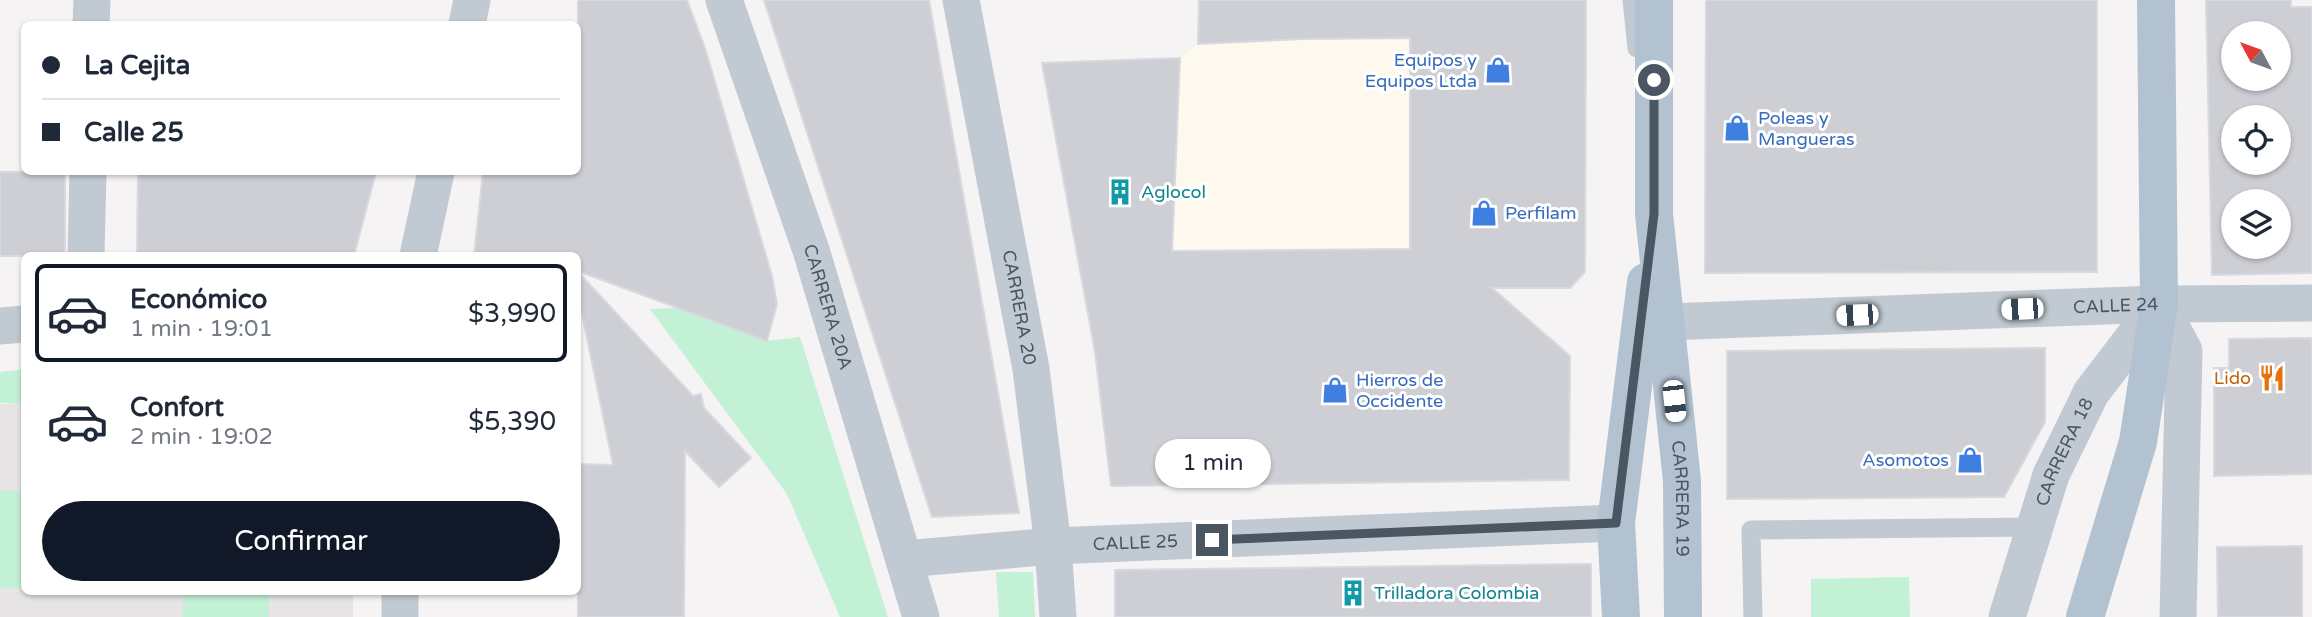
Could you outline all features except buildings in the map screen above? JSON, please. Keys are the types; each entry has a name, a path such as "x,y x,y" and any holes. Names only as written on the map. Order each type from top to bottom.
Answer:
{"main road":[{"name":"CARRERA 19","path":"1654,0 1654,214 1682,481 1683,617"},
{"path":"2085,617 2138,442 2159,304 2156,0"},
{"path":"1621,617 1616,523 1654,214"}],"street":[{"path":"91,21 92,0"},
{"path":"468,21 472,0"},
{"name":"CARRERA 20A","path":"724,0 811,250 921,617"},
{"name":"CARRERA 20","path":"961,0 1031,369 1058,617"},
{"path":"86,252 88,175"},
{"path":"419,252 435,175"},
{"name":"CALLE 24","path":"1665,322 2159,304 2312,303"},
{"path":"2159,304 2184,351 2178,617"},
{"name":"CARRERA 18","path":"2007,617 2050,475 2091,393 2159,304"},
{"path":"0,326 21,324"},
{"name":"CALLE 25","path":"905,559 1052,546 1616,523"},
{"path":"400,595 400,617"}],"lane":[{"name":"CARRERA 19","path":"1632,0 1654,214"},
{"path":"1753,617 1751,530 2034,527"}],"shaded area":[{"path":"1410,38 1410,89 1586,88 1586,175 1410,177 1410,249 1172,251 1180,58 1198,44"},
{"path":"21,403 21,595 353,595 353,617 0,617 0,404"}],"green space":[{"path":"678,308 767,341 800,337 888,617 840,617 787,494 650,309"},
{"path":"21,369 21,403 0,403 0,372"},
{"path":"0,491 21,491 21,588 0,588"},
{"path":"996,572 1033,572 1035,617 999,617"},
{"path":"1909,577 1910,617 1811,617 1811,579"},
{"path":"183,595 269,595 269,617 183,617"}],"place":[{"name":"Equipos y Equipos Ltda","path":"1498,70"},
{"name":"Poleas y Mangueras","path":"1737,128"},
{"name":"Aglocol","path":"1120,192"},
{"name":"Perfilam","path":"1484,213"},
{"name":"Lido","path":"2272,378"},
{"name":"Hierros de Occidente","path":"1335,390"},
{"name":"Asomotos","path":"1970,460"},
{"name":"Trilladora Colombia","path":"1353,593"}],"route":[{"path":"1212,540 1616,523 1654,214 1654,80"}]}
